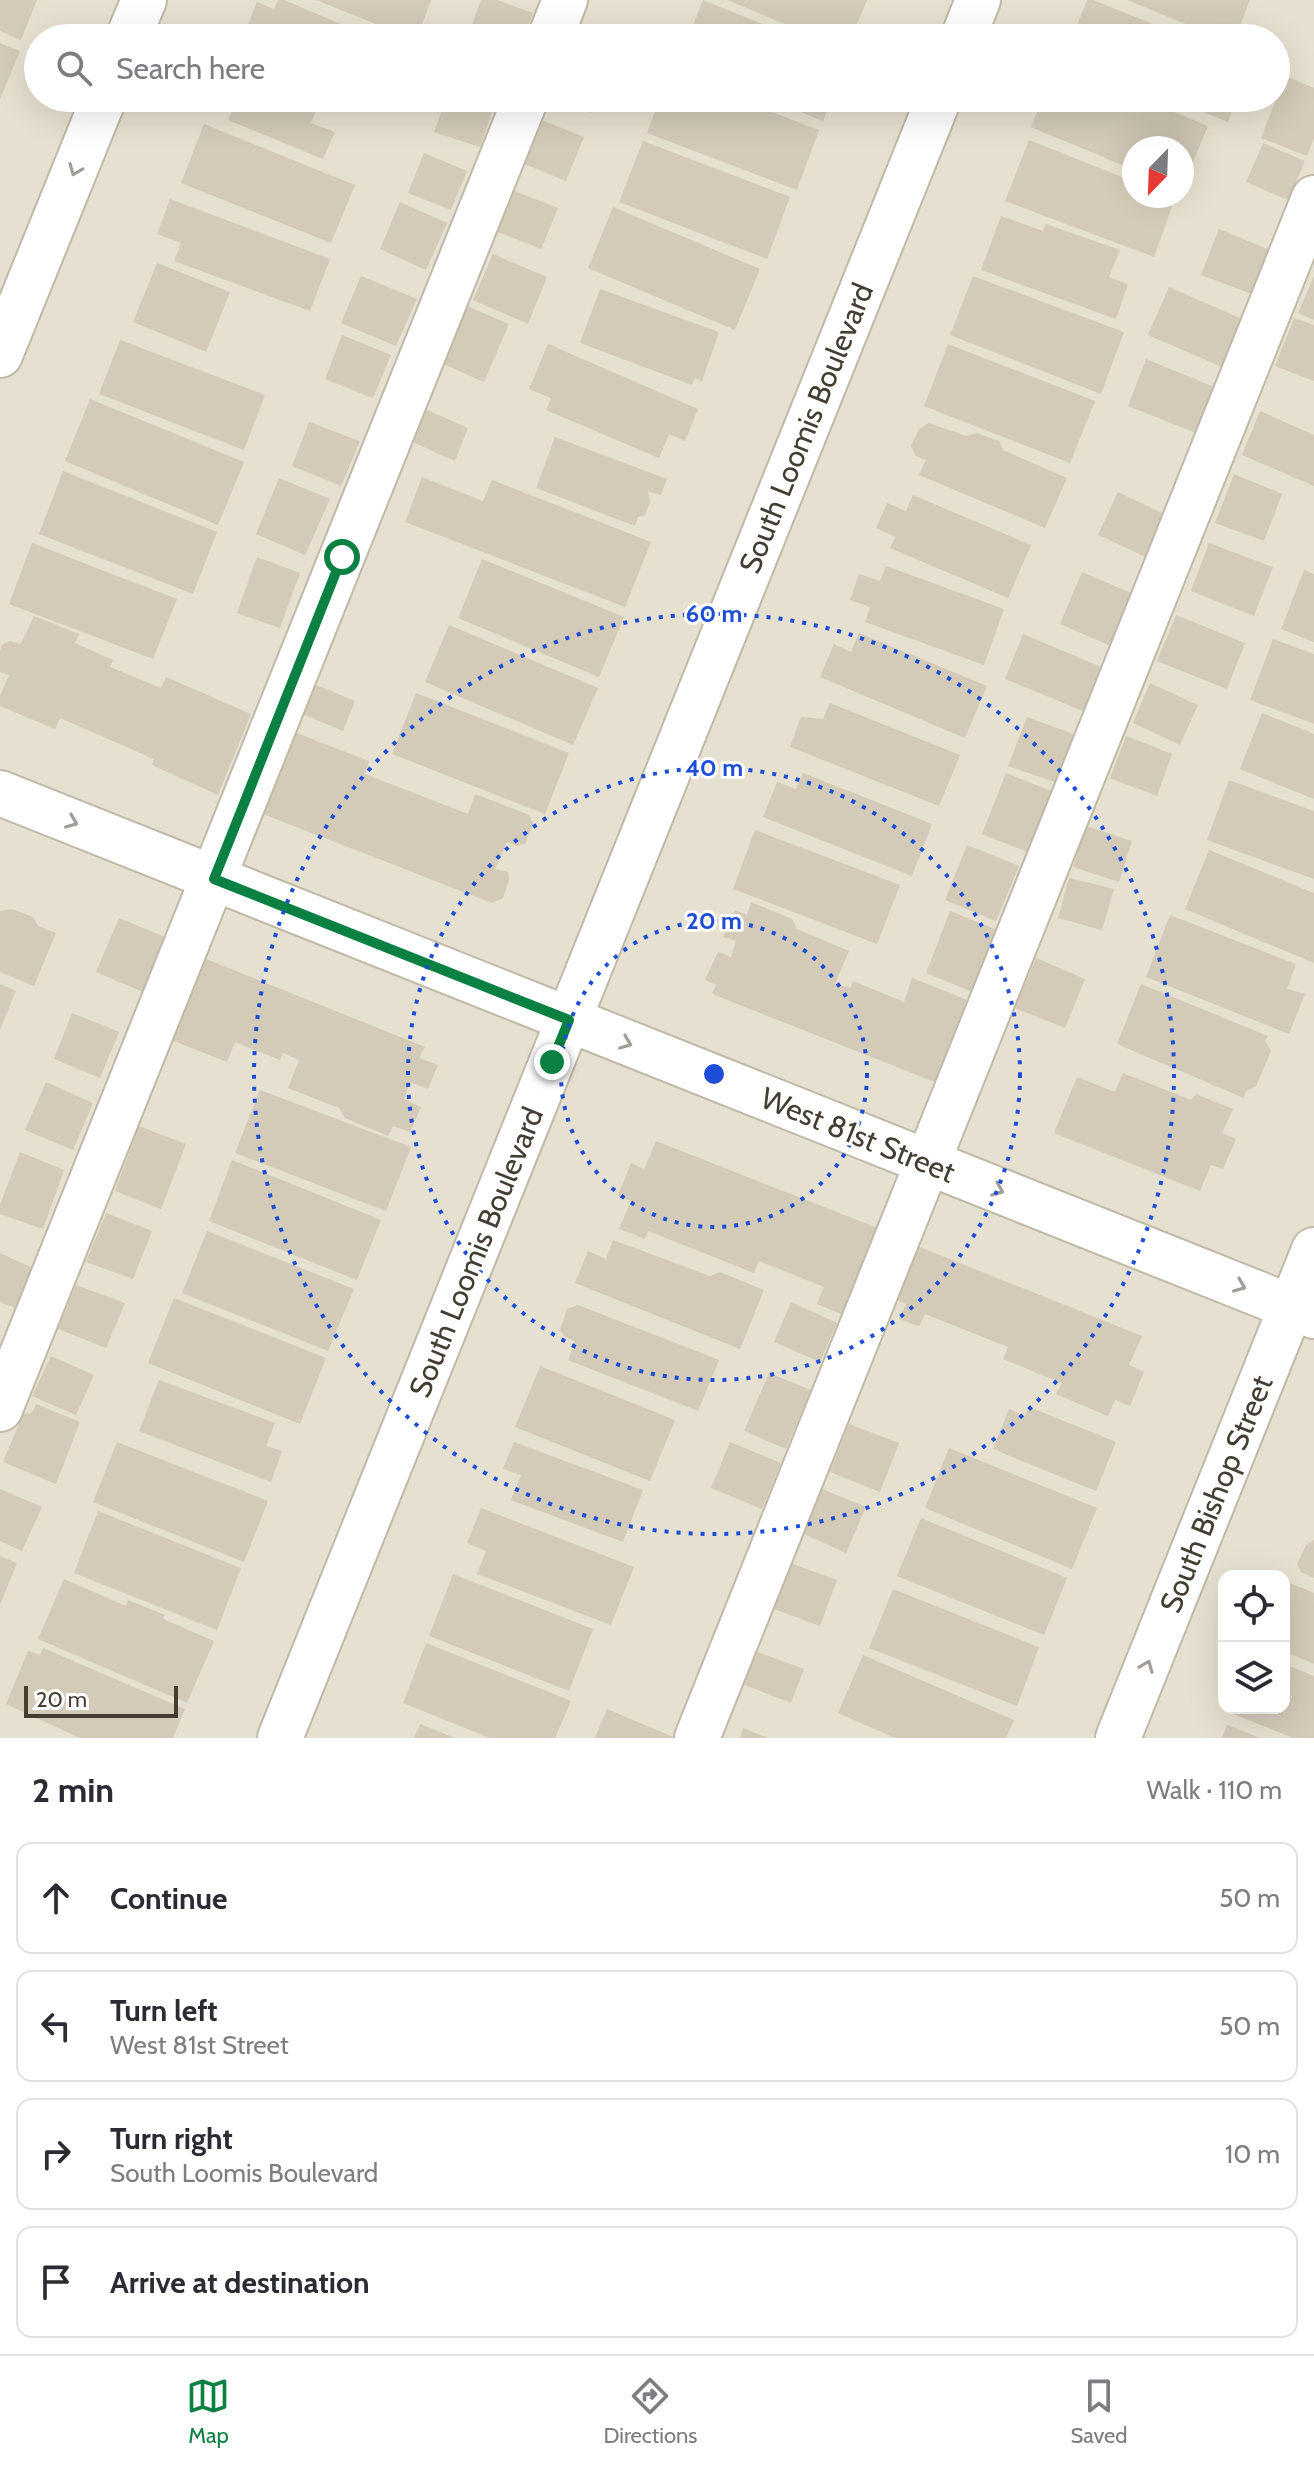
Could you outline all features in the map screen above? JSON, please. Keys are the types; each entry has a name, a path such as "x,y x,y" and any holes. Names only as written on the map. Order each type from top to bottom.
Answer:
{"street":[{"path":"134,24 144,0"},
{"path":"556,24 565,0"},
{"path":"969,24 978,0"},
{"path":"0,355 98,112"},
{"path":"0,1409 520,112"},
{"name":"South Loomis Boulevard","path":"280,1738 933,112"},
{"path":"697,1738 1314,198"},
{"name":"West 81st Street","path":"0,793 1303,1311"},
{"name":"South Bishop Street","path":"1118,1738 1303,1311 1314,1250"}],"shaded area":[{"path":"0,0 1314,0 1314,1738 0,1738"}],"building":[{"path":"0,0 37,0 27,24 24,24 21,40 0,31"},
{"path":"278,0 284,0 341,24 248,24 257,2 274,9"},
{"path":"316,0 431,0 422,24 376,24"},
{"path":"481,0 497,0 533,13 529,24 472,24"},
{"path":"703,0 762,24 694,24"},
{"path":"727,0 867,0 857,24 785,24"},
{"path":"1087,0 1093,0 1153,24 1078,24"},
{"path":"1127,0 1250,0 1241,24 1186,24"},
{"path":"0,43 20,51 0,99"},
{"path":"1290,78 1314,88 1314,138 1307,156 1261,138 1271,112 1290,112"},
{"path":"231,112 316,112 311,123 335,132 323,159 228,120"},
{"path":"441,112 492,112 480,147 434,132"},
{"path":"655,112 772,112 819,130 797,190 647,133"},
{"path":"800,112 827,112 823,121"},
{"path":"1037,112 1174,112 1208,126 1194,160 1194,136 1122,136 1122,165 1031,127"},
{"path":"1203,112 1232,112 1228,122"},
{"path":"539,119 584,137 566,181 522,163"},
{"path":"204,124 355,185 331,243 181,183"},
{"path":"1029,140 1122,177 1122,208 1171,208 1154,257 1005,201"},
{"path":"643,141 790,197 767,259 619,202"},
{"path":"1263,143 1305,161 1288,200 1246,182"},
{"path":"424,153 467,171 451,210 408,193"},
{"path":"512,190 558,208 541,249 495,231"},
{"path":"170,199 330,259 310,311 174,261 181,243 157,234"},
{"path":"400,202 447,223 426,270 380,249"},
{"path":"613,207 760,269 735,330 588,268"},
{"path":"1001,216 1043,231 1046,224 1120,250 1109,277 1128,284 1116,319 981,270"},
{"path":"1219,229 1270,250 1252,294 1201,275"},
{"path":"493,254 547,277 528,324 473,300"},
{"path":"157,263 230,292 206,352 133,322"},
{"path":"361,276 417,299 396,346 341,323"},
{"path":"973,276 1124,332 1101,394 950,335"},
{"path":"1314,276 1314,320 1298,313"},
{"path":"1169,287 1242,319 1222,367 1148,335"},
{"path":"600,289 719,332 702,381 695,378 692,385 580,343"},
{"path":"465,305 509,324 484,382 441,363"},
{"path":"1294,318 1314,325 1314,381 1275,366"},
{"path":"342,335 391,355 373,398 325,379"},
{"path":"120,340 265,395 244,450 99,394"},
{"path":"548,344 698,409 685,441 669,434 659,458 546,410 551,398 529,389"},
{"path":"948,344 1095,401 1070,463 924,406"},
{"path":"1146,359 1214,387 1196,433 1128,406"},
{"path":"90,399 244,462 218,525 65,461"},
{"path":"425,409 468,428 455,461 410,441"},
{"path":"1260,411 1314,435 1314,486 1242,455"},
{"path":"309,422 360,441 341,486 292,466"},
{"path":"929,423 966,436 977,433 999,441 1003,450 1067,478 1045,528 919,475 926,460 916,456 911,446 919,429"},
{"path":"555,437 667,479 661,495 648,491 650,502 645,515 638,517 635,526 536,488"},
{"path":"63,471 217,532 193,594 39,534"},
{"path":"1234,474 1282,494 1264,541 1215,523"},
{"path":"422,477 483,501 492,480 651,542 625,607 405,522"},
{"path":"279,478 330,499 305,555 256,534"},
{"path":"1118,492 1166,515 1146,557 1098,535"},
{"path":"913,495 1031,545 1008,598 890,548 895,537 876,528 887,503 906,511"},
{"path":"32,543 177,599 153,659 9,604"},
{"path":"1209,543 1273,567 1254,616 1191,591"},
{"path":"257,557 300,573 280,628 237,613"},
{"path":"482,559 624,617 599,677 458,618"},
{"path":"886,566 1004,609 984,665 865,622 870,607 850,600 859,574 880,581"},
{"path":"1304,570 1314,574 1314,642 1281,629"},
{"path":"1082,572 1136,595 1113,647 1060,624"},
{"path":"1176,615 1245,643 1227,689 1157,661"},
{"path":"34,616 79,634 75,643 113,660 110,667 161,688 166,677 251,714 218,795 152,765 154,759 60,718 55,729 0,706 0,696 9,675 0,672 0,650 10,641 21,644"},
{"path":"449,625 598,688 573,745 425,682"},
{"path":"859,633 987,686 965,738 820,677 834,644 851,652"},
{"path":"1023,634 1101,667 1083,711 1005,679"},
{"path":"1273,639 1314,654 1314,724 1250,700"},
{"path":"311,683 355,701 343,731 298,712"},
{"path":"1150,683 1198,705 1180,745 1133,723"},
{"path":"416,693 569,753 545,814 392,754"},
{"path":"830,703 960,755 939,806 790,747 801,717 823,719"},
{"path":"1262,713 1314,734 1314,799 1240,769"},
{"path":"1027,717 1076,735 1058,783 1008,766"},
{"path":"289,730 369,761 365,774 468,814 475,794 529,815 533,824 525,844 517,846 507,842 495,869 508,872 509,880 503,898 492,903 258,812"},
{"path":"1126,736 1172,754 1157,796 1110,778"},
{"path":"803,773 932,824 912,876 763,817 777,782 796,789"},
{"path":"1006,773 1054,792 1030,853 982,834"},
{"path":"1229,780 1314,811 1314,879 1207,840"},
{"path":"1086,826 1132,841 1119,882 1073,867"},
{"path":"755,830 900,885 877,944 733,889"},
{"path":"967,845 1019,866 996,921 945,900"},
{"path":"1209,850 1314,893 1314,963 1185,909"},
{"path":"1069,878 1114,889 1102,930 1058,918"},
{"path":"751,902 792,919 797,929 849,951 835,984 850,988 853,981 904,1002 912,978 972,1002 940,1084 712,994 716,985 705,980 718,952 731,957 736,941 723,937 735,910 747,915"},
{"path":"12,909 33,917 38,926 56,933 34,986 0,972 0,911"},
{"path":"950,911 997,930 973,992 926,973"},
{"path":"1170,915 1296,964 1287,989 1305,994 1289,1034 1146,977"},
{"path":"119,918 165,937 143,992 96,972"},
{"path":"199,956 425,1047 419,1058 438,1065 428,1089 410,1082 404,1099 421,1107 410,1132 393,1126 388,1136 345,1118 339,1108 288,1088 299,1060 283,1053 280,1060 235,1042 227,1062 166,1038"},
{"path":"1036,958 1085,979 1065,1028 1015,1008"},
{"path":"0,984 16,991 0,1030"},
{"path":"1141,984 1268,1036 1265,1041 1271,1051 1256,1086 1246,1091 1244,1098 1117,1044"},
{"path":"72,1013 119,1032 100,1078 54,1059"},
{"path":"1123,1073 1191,1100 1196,1094 1233,1109 1222,1133 1236,1139 1223,1169 1211,1165 1200,1191 1054,1133 1077,1077 1115,1092"},
{"path":"46,1082 93,1103 73,1150 25,1130"},
{"path":"260,1090 411,1147 386,1211 235,1153"},
{"path":"139,1126 186,1144 161,1209 115,1191"},
{"path":"656,1141 880,1229 846,1316 817,1304 824,1287 759,1261 754,1273 648,1231 645,1239 619,1229 631,1201 618,1196 631,1163 644,1169"},
{"path":"20,1152 64,1170 43,1229 0,1214 0,1205"},
{"path":"232,1160 381,1220 357,1280 209,1221"},
{"path":"106,1213 152,1231 133,1279 86,1262"},
{"path":"207,1231 354,1289 328,1351 182,1293"},
{"path":"613,1240 710,1276 720,1272 764,1290 740,1349 575,1283 588,1251 606,1259"},
{"path":"917,1246 1142,1336 1129,1365 1144,1372 1130,1406 1115,1400 1108,1416 1056,1394 1062,1383 1003,1359 1008,1347 925,1314 919,1326 899,1319 906,1304 896,1300"},
{"path":"0,1253 33,1268 15,1308 0,1302"},
{"path":"76,1285 125,1303 106,1348 58,1329"},
{"path":"174,1298 326,1358 300,1424 148,1363"},
{"path":"791,1302 837,1323 820,1362 774,1342"},
{"path":"578,1305 719,1360 698,1411 568,1360 575,1341 565,1337 560,1330 567,1309"},
{"path":"51,1356 94,1375 76,1415 32,1396"},
{"path":"540,1366 675,1420 650,1481 515,1427"},
{"path":"769,1373 811,1390 786,1449 744,1431"},
{"path":"159,1380 275,1423 266,1446 282,1451 271,1482 139,1431"},
{"path":"36,1404 80,1422 56,1484 3,1462 23,1414 32,1413"},
{"path":"1029,1407 1116,1442 1096,1491 993,1449 1009,1409 1025,1416"},
{"path":"849,1424 899,1443 880,1492 830,1472"},
{"path":"117,1442 268,1501 244,1562 93,1502"},
{"path":"514,1442 643,1490 623,1542 511,1500 521,1475 503,1469"},
{"path":"730,1442 781,1463 762,1509 711,1488"},
{"path":"949,1448 1097,1508 1072,1569 925,1508"},
{"path":"0,1489 42,1507 22,1551 0,1541"},
{"path":"822,1489 866,1507 846,1553 804,1534"},
{"path":"481,1508 634,1567 611,1625 477,1574 486,1551 467,1543"},
{"path":"98,1511 241,1568 217,1630 74,1573"},
{"path":"921,1518 1067,1578 1044,1635 897,1576"},
{"path":"1314,1540 1314,1578 1301,1572 1297,1564 1306,1545"},
{"path":"0,1556 17,1563 0,1605"},
{"path":"790,1563 837,1580 820,1626 774,1609"},
{"path":"453,1574 593,1629 569,1691 429,1636"},
{"path":"64,1579 126,1606 128,1600 165,1615 163,1619 214,1641 187,1703 38,1639"},
{"path":"1290,1583 1314,1593 1314,1664 1290,1654"},
{"path":"893,1589 1039,1647 1017,1706 869,1648"},
{"path":"426,1643 571,1701 555,1738 490,1738 403,1703"},
{"path":"43,1648 185,1709 173,1738 80,1738 6,1704 28,1651 40,1655"},
{"path":"755,1651 804,1669 791,1703 742,1684"},
{"path":"863,1655 1014,1720 1006,1738 895,1738 838,1713"},
{"path":"1290,1666 1314,1676 1314,1738 1293,1738 1233,1714 1290,1714"},
{"path":"607,1709 676,1738 595,1738"},
{"path":"420,1724 455,1738 414,1738"},
{"path":"1227,1725 1260,1738 1222,1738"},
{"path":"743,1728 768,1738 740,1738"}],"route":[{"path":"342,557 214,879 569,1020 552,1062"}]}
